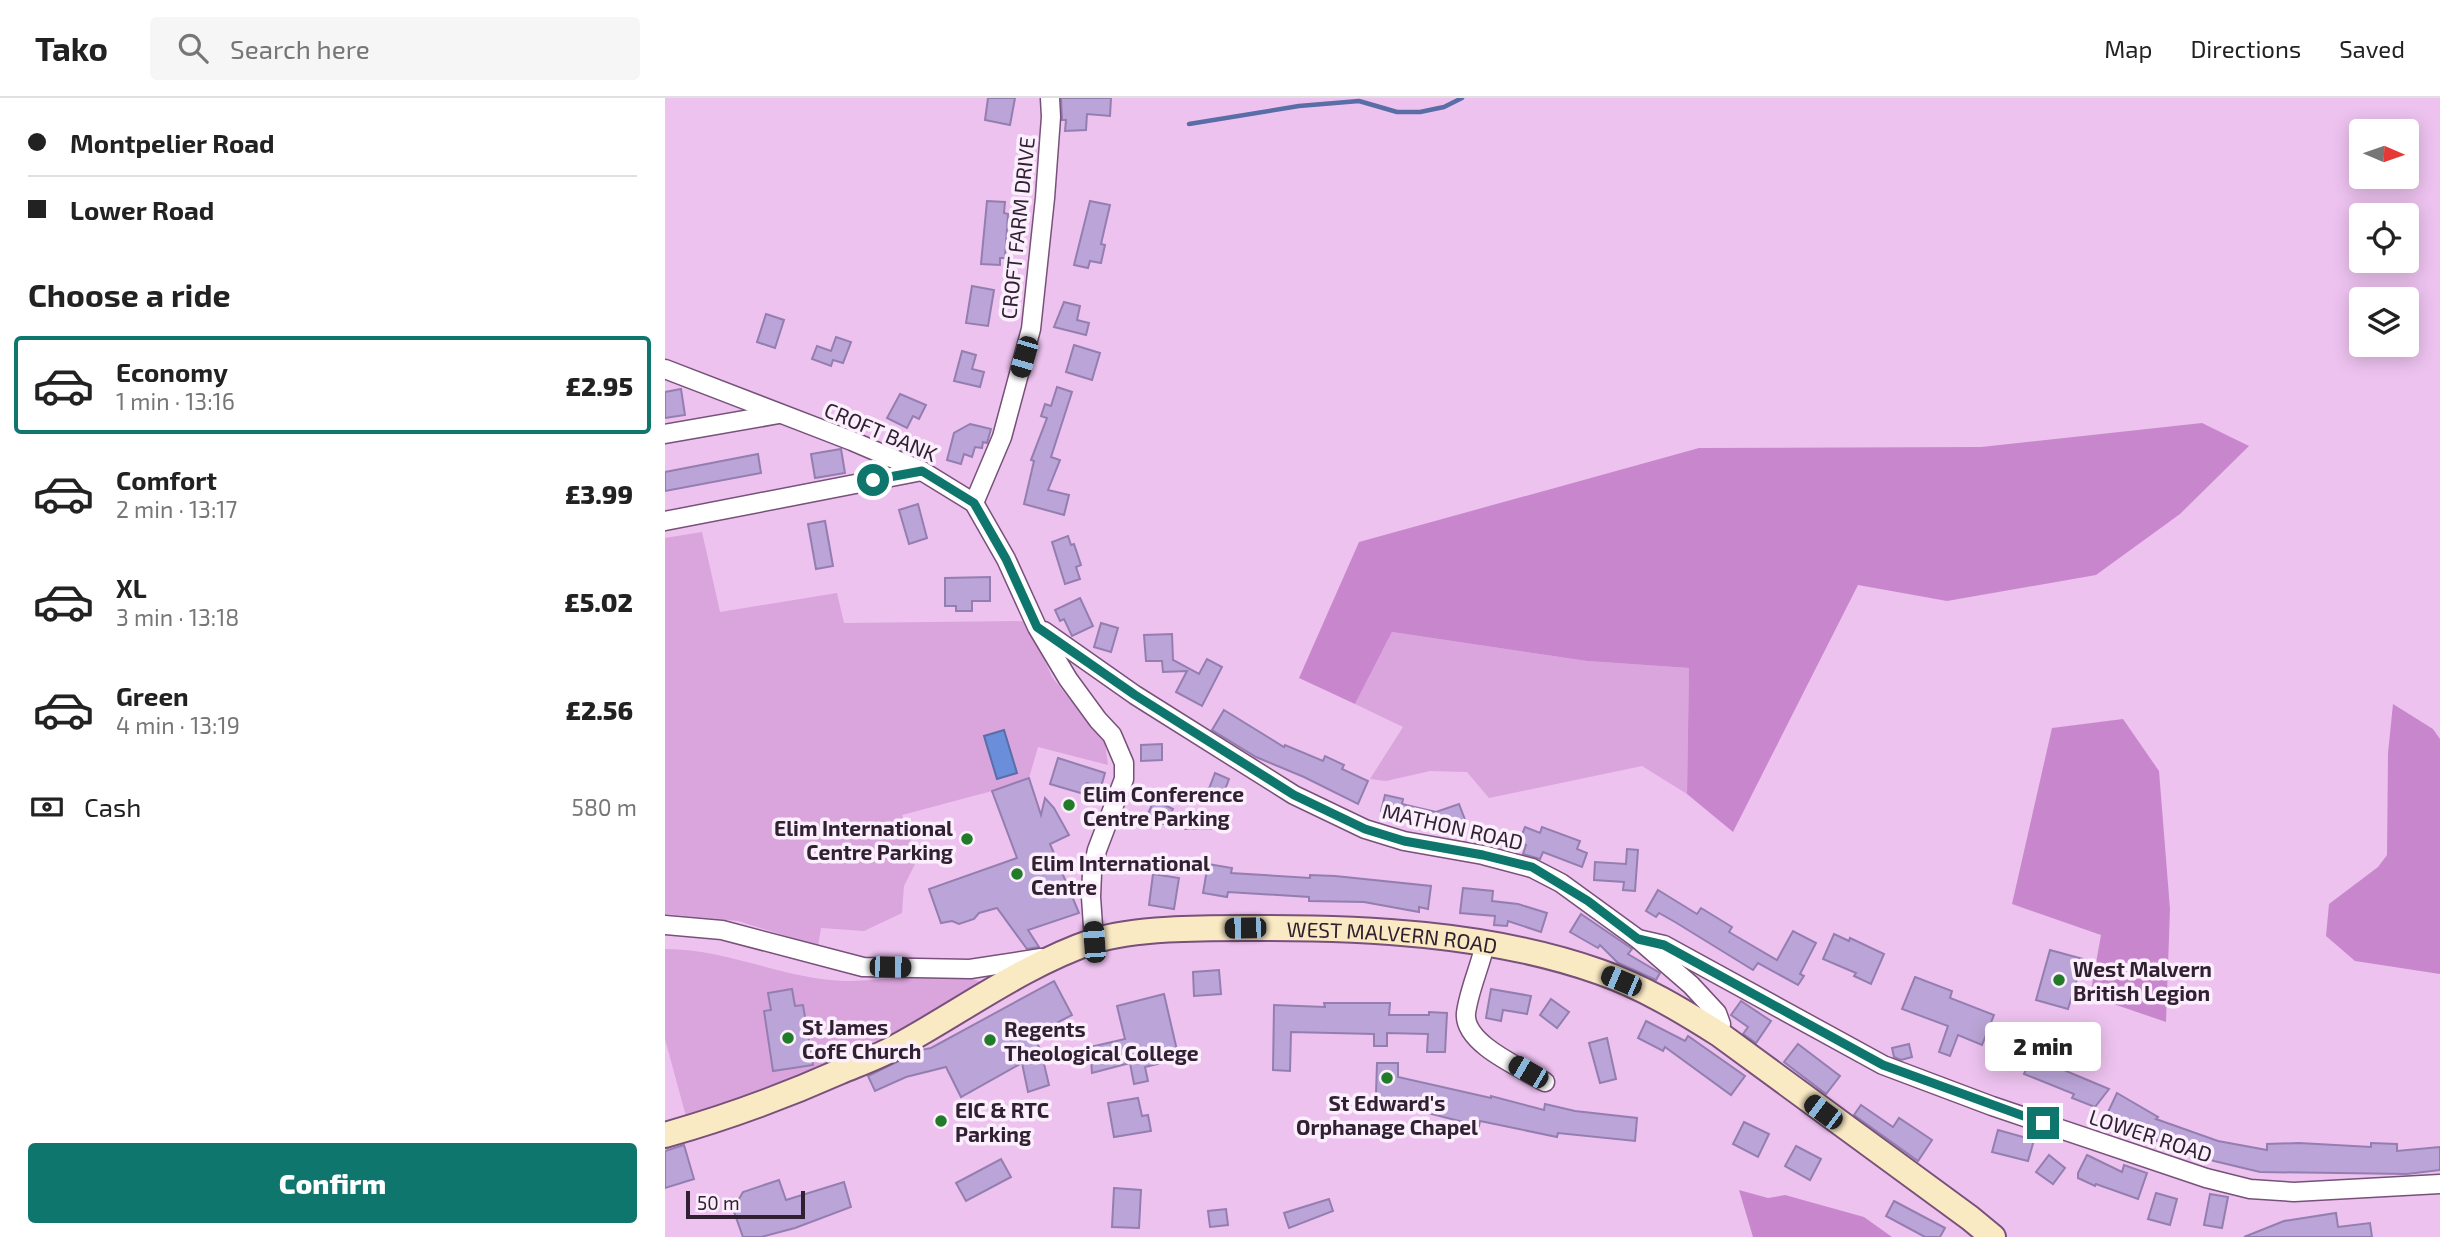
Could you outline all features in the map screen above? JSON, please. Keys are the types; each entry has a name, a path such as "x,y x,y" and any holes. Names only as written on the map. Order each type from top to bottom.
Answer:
{"main road":[{"name":"WEST MALVERN ROAD","path":"665,1135 785,1096 891,1049 1021,975 1094,942 1118,936 1187,930 1360,930 1485,944 1563,961 1601,972 1676,1006 1719,1034 1971,1218 1993,1237"}],"street":[{"name":"CROFT FARM DRIVE","path":"974,503 1002,437 1031,328 1045,198 1050,98"},
{"name":"CROFT BANK","path":"665,369 922,471 974,503 1006,559 1037,627 1068,679 1112,735 1124,763 1124,779 1097,850 1092,873 1094,942"},
{"path":"665,434 782,414"},
{"path":"665,521 922,471"},
{"name":"MATHON ROAD","path":"1037,627 1135,695 1294,795 1365,829 1404,841 1532,867 1588,901 1638,939 1691,985 1717,1013 1721,1024 1719,1034"},
{"path":"665,925 722,930 863,967 970,969 1064,954"},
{"name":"LOWER ROAD","path":"1638,939 1664,945 1883,1065 1992,1107 2206,1178 2250,1189 2294,1192 2440,1184"},
{"path":"1485,944 1466,1023 1482,1044 1545,1082"}],"shaded area":[{"path":"2202,423 2249,446 2180,514 2096,575 1947,601 1858,585 1733,832 1687,794 1689,668 1587,661 1392,632 1355,704 1299,678 1359,542 1699,448 1981,447"},
{"path":"702,532 720,612 837,593 844,623 1028,621 1052,677 1105,743 1108,765 1038,747 1029,778 992,791 902,815 917,860 904,886 902,913 864,931 821,928 818,946 738,921 665,914 665,538"},
{"path":"1392,632 1587,661 1689,668 1687,794 1642,766 1489,798 1467,772 1430,771 1386,781 1370,779 1403,727 1355,704"},
{"path":"2393,704 2433,729 2440,739 2440,974 2355,961 2326,936 2329,904 2378,867 2387,855 2388,753"},
{"path":"2123,719 2159,771 2170,909 2166,1022 2090,996 2101,935 2012,904 2052,728"},
{"path":"665,949 711,954 821,979 858,981 955,976 983,983 898,1037 862,1043 863,1055 687,1120 665,1039"},
{"path":"1739,1190 1768,1198 1785,1195 1864,1217 1892,1237 1753,1237"}],"water":[{"path":"1004,730 1017,773 997,779 984,736"}],"building":[{"path":"988,98 1015,98 1010,125 985,120"},
{"path":"1061,98 1111,98 1110,116 1087,114 1086,130 1065,131 1066,120 1062,120"},
{"path":"987,201 1005,202 1004,213 1008,214 1005,258 1000,258 1000,265 981,264"},
{"path":"1090,201 1110,205 1101,244 1105,245 1101,263 1090,261 1088,268 1074,265"},
{"path":"972,286 994,290 988,326 966,323"},
{"path":"1064,302 1080,306 1077,320 1089,323 1086,335 1054,327"},
{"path":"766,314 784,320 775,348 757,342"},
{"path":"836,337 851,342 843,363 833,360 831,366 812,359 817,346 831,351"},
{"path":"1074,345 1100,353 1092,380 1066,372"},
{"path":"962,351 976,355 972,369 984,372 980,387 954,381"},
{"path":"1057,387 1072,392 1051,457 1060,460 1048,490 1069,495 1064,515 1024,504 1034,461 1031,460 1047,418 1041,416 1045,404 1051,406"},
{"path":"681,389 685,415 665,418 665,392"},
{"path":"900,394 926,405 919,419 913,416 907,428 887,418"},
{"path":"970,424 991,429 987,443 983,442 982,448 975,447 972,457 964,454 961,464 947,460 954,433"},
{"path":"841,449 845,473 815,478 811,454"},
{"path":"758,454 761,473 665,491 665,472"},
{"path":"918,504 927,538 909,544 899,510"},
{"path":"825,521 833,566 816,569 808,524"},
{"path":"1068,536 1071,545 1074,544 1081,565 1076,567 1080,579 1065,584 1052,542"},
{"path":"990,577 990,601 972,601 972,611 956,611 956,606 945,606 945,578"},
{"path":"1080,598 1093,626 1072,636 1064,619 1060,621 1055,610"},
{"path":"1101,623 1118,628 1111,652 1094,647"},
{"path":"1172,634 1173,660 1199,674 1207,659 1222,667 1202,706 1176,692 1187,671 1163,672 1162,661 1146,661 1144,635"},
{"path":"1224,710 1284,747 1285,745 1323,761 1325,756 1344,765 1342,769 1368,781 1358,804 1256,757 1212,730"},
{"path":"1162,744 1162,760 1141,761 1141,745"},
{"path":"1058,758 1105,773 1101,787 1087,783 1084,794 1050,784"},
{"path":"1215,773 1229,779 1221,800 1207,794"},
{"name":"Elim International Centre","path":"1029,778 1041,815 1045,798 1054,808 1069,835 1050,844 1079,913 1028,930 1039,947 1027,949 997,908 979,913 974,919 959,924 952,921 941,923 929,889 1017,858 992,791"},
{"path":"1385,795 1403,799 1402,804 1436,812 1459,804 1467,825 1443,834 1442,831 1403,820 1404,818 1381,811"},
{"path":"1154,800 1173,809 1166,825 1147,816"},
{"path":"1185,813 1211,813 1211,829 1185,829"},
{"path":"1525,827 1540,833 1542,827 1580,841 1577,849 1587,853 1582,867 1543,852 1540,859 1523,854 1526,845 1519,842"},
{"path":"1627,849 1638,850 1635,891 1623,890 1624,882 1594,880 1595,862 1626,864"},
{"path":"1208,864 1232,868 1231,873 1310,878 1310,875 1335,876 1431,886 1428,909 1419,907 1419,912 1364,902 1309,901 1309,897 1228,892 1227,897 1203,893"},
{"path":"1153,874 1179,878 1174,909 1149,905"},
{"path":"1463,888 1493,891 1492,901 1518,904 1547,913 1541,932 1508,921 1507,926 1494,925 1495,916 1460,913"},
{"path":"1658,890 1697,914 1701,908 1732,927 1729,932 1777,960 1793,931 1816,943 1800,974 1804,976 1798,985 1758,963 1753,970 1659,913 1656,917 1646,911"},
{"path":"1581,914 1631,948 1628,954 1660,973 1656,980 1618,963 1600,945 1598,948 1570,932"},
{"path":"1834,934 1849,941 1850,938 1884,954 1871,984 1854,976 1856,973 1823,959"},
{"name":"West Malvern British Legion","path":"2050,950 2083,959 2068,1009 2036,1000"},
{"path":"1219,970 1221,994 1194,996 1193,972"},
{"path":"1915,977 1952,991 1950,998 1994,1015 1982,1045 1958,1035 1950,1056 1939,1052 1948,1026 1902,1009"},
{"name":"Regents Theological College","path":"1054,981 1072,1015 1033,1035 1041,1051 1049,1085 1028,1092 1022,1063 961,1097 946,1067 906,1077 875,1091 868,1076 921,1050 931,1048"},
{"name":"St James CofE Church","path":"792,989 795,1006 803,1005 813,1065 773,1071 764,1011 771,1010 768,993"},
{"path":"1491,989 1531,996 1527,1014 1503,1010 1501,1021 1486,1018"},
{"path":"1164,994 1179,1059 1145,1067 1148,1081 1134,1084 1130,1063 1092,1073 1090,1047 1125,1039 1117,1006"},
{"path":"1551,999 1569,1012 1557,1028 1540,1015"},
{"path":"1741,1001 1771,1021 1756,1043 1743,1034 1748,1027 1731,1015"},
{"path":"1324,1003 1390,1003 1389,1015 1447,1013 1445,1052 1427,1052 1428,1034 1387,1033 1387,1046 1374,1046 1374,1034 1291,1032 1290,1071 1273,1070 1274,1005 1325,1007"},
{"path":"1646,1021 1685,1041 1688,1036 1745,1076 1731,1095 1665,1047 1663,1051 1638,1038"},
{"path":"1607,1038 1616,1079 1600,1083 1589,1043"},
{"path":"1798,1044 1840,1076 1826,1094 1784,1062"},
{"path":"1909,1044 1912,1057 1901,1060 1894,1057 1892,1048"},
{"path":"2032,1055 2109,1089 2095,1107 2072,1098 2074,1094 2024,1074"},
{"path":"1377,1063 1398,1063 1398,1077 1544,1110 1545,1104 1575,1111 1637,1118 1635,1141 1558,1133 1557,1137 1480,1121 1479,1126 1408,1108 1409,1102 1382,1100 1376,1094"},
{"path":"2117,1093 2158,1117 2156,1119 2218,1141 2267,1150 2267,1144 2299,1143 2371,1147 2371,1143 2397,1144 2397,1151 2440,1147 2440,1170 2407,1174 2260,1172 2214,1161 2157,1141 2108,1112"},
{"path":"1138,1098 1142,1116 1148,1115 1151,1131 1114,1137 1108,1103"},
{"path":"1861,1105 1893,1127 1899,1118 1932,1140 1918,1161 1854,1115"},
{"path":"1744,1122 1769,1134 1758,1157 1733,1144"},
{"path":"1998,1130 2034,1140 2028,1161 1992,1152"},
{"path":"684,1145 694,1179 665,1188 665,1151"},
{"path":"1796,1146 1821,1159 1810,1180 1785,1166"},
{"path":"2049,1155 2065,1168 2053,1184 2036,1172"},
{"path":"2087,1155 2122,1172 2124,1165 2147,1173 2138,1199 2078,1178"},
{"path":"1001,1159 1011,1177 966,1201 956,1183"},
{"path":"779,1180 786,1200 844,1182 851,1207 795,1228 761,1237 743,1237 733,1209 743,1192"},
{"path":"1114,1188 1141,1190 1139,1228 1112,1227"},
{"path":"2156,1193 2177,1199 2170,1225 2148,1219"},
{"path":"2210,1194 2228,1197 2222,1228 2204,1225"},
{"path":"1329,1199 1333,1211 1289,1228 1284,1213"},
{"path":"1894,1201 1945,1228 1940,1237 1925,1237 1886,1216"},
{"path":"1226,1209 1228,1225 1210,1227 1208,1211"},
{"path":"2336,1213 2338,1227 2370,1223 2372,1237 2244,1237 2284,1221"}],"waterway":[{"path":"1189,124 1299,106 1359,101 1397,112 1420,112 1444,107 1462,98"}],"place":[{"name":"Elim Conference Centre Parking","path":"1069,805"},
{"name":"Elim International Centre Parking","path":"967,839"},
{"name":"Elim International Centre","path":"1017,874"},
{"name":"West Malvern British Legion","path":"2059,980"},
{"name":"St James CofE Church","path":"788,1038"},
{"name":"Regents Theological College","path":"990,1040"},
{"name":"St Edward's Orphanage Chapel","path":"1387,1078"},
{"name":"EIC & RTC Parking","path":"941,1121"}],"route":[{"path":"873,480 922,471 974,503 1006,559 1037,627 1135,695 1294,795 1365,829 1404,841 1532,867 1588,901 1638,939 1664,945 1883,1065 1992,1107 2043,1123"}]}
